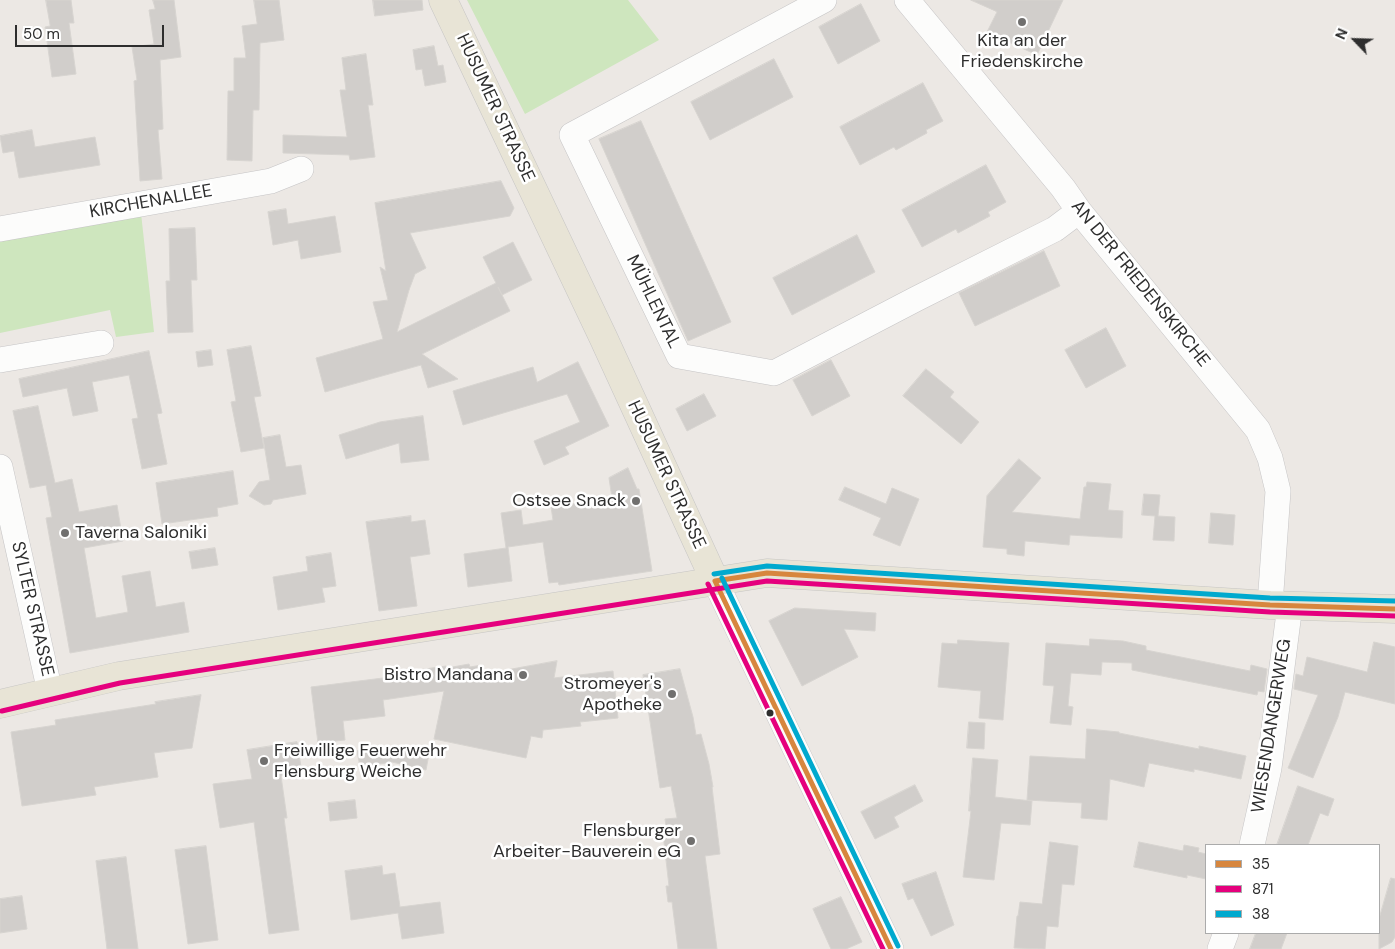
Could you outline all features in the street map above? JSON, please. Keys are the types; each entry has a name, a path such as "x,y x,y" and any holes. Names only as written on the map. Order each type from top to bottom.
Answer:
{"main road":[{"name":"HUSUMER STRASSE","path":"443,0 607,346 715,581"},
{"path":"0,704 119,676 767,573 1280,605 1395,609"}],"street":[{"name":"MÜHLENTAL","path":"824,0 572,135 679,356 774,373 1055,228 1079,211"},
{"name":"AN DER FRIEDENSKIRCHE","path":"907,0 1063,188 1079,211 1258,430 1270,458 1278,491 1280,605"},
{"name":"KIRCHENALLEE","path":"0,229 272,181 301,169"},
{"path":"0,360 101,343"},
{"name":"SYLTER STRASSE","path":"0,467 50,692"},
{"name":"HUSUMER STRASSE","path":"715,581 891,949"},
{"name":"WIESENDANGERWEG","path":"1252,844 1269,768 1280,605"},
{"path":"1220,949 1226,934"}],"green space":[{"path":"467,0 628,0 659,40 525,114"},
{"path":"141,213 154,332 116,337 110,310 0,333 0,241"}],"building":[{"path":"46,0 71,0 74,23 69,23 76,74 52,77 45,27 50,26"},
{"path":"153,0 174,0 181,57 160,60 163,129 158,130 162,179 140,181 134,81 137,80 132,47 154,44 149,10 155,9"},
{"path":"254,0 279,0 284,40 260,43 259,110 253,110 252,161 227,160 228,91 234,91 234,58 246,58 242,26 257,24"},
{"path":"373,0 422,0 423,10 375,16"},
{"name":"Kita an der Friedenskirche","path":"971,0 1063,0 1037,55 987,32 997,12"},
{"path":"861,4 880,41 838,64 819,27"},
{"path":"434,46 438,66 443,65 446,82 425,86 422,69 416,70 413,50"},
{"path":"366,54 373,105 368,105 375,157 350,160 349,155 283,153 283,135 347,137 340,90 346,90 342,58"},
{"path":"774,59 793,97 710,140 691,102"},
{"path":"923,83 943,121 926,130 927,133 896,150 894,147 860,165 840,127"},
{"path":"641,121 731,322 688,341 599,139"},
{"path":"32,130 35,147 95,137 100,165 19,178 14,151 3,153 0,136"},
{"path":"986,165 1006,202 988,212 990,216 958,233 956,229 922,247 902,210"},
{"path":"501,181 514,208 510,216 410,233 426,268 415,274 397,332 496,283 483,257 513,242 532,280 502,295 510,311 422,354 458,379 428,388 421,365 325,392 316,358 383,339 373,302 388,300 380,267 386,271 375,203"},
{"path":"286,209 288,224 335,216 341,252 301,259 298,240 273,245 268,212"},
{"path":"195,228 197,280 191,280 193,332 168,333 166,281 170,281 169,229"},
{"path":"857,235 875,272 792,315 773,278"},
{"path":"1044,251 1060,286 975,326 959,293"},
{"path":"1106,328 1126,366 1086,388 1065,350"},
{"path":"251,346 261,396 254,397 264,448 241,452 231,402 236,401 227,350"},
{"path":"211,350 213,365 198,367 196,352"},
{"path":"149,351 162,413 157,414 167,464 142,469 132,419 138,418 129,375 92,382 98,411 73,416 67,388 23,397 19,379"},
{"path":"831,360 850,396 812,416 793,380"},
{"path":"578,362 609,426 565,447 569,454 544,465 534,441 580,422 567,394 463,425 453,391 533,367 537,382"},
{"path":"926,369 954,392 950,397 979,422 961,444 903,396"},
{"path":"704,394 716,416 687,431 676,409"},
{"path":"38,406 55,483 72,479 79,512 117,505 123,541 84,548 96,618 128,612 122,576 150,571 156,607 184,602 189,632 70,653 46,518 52,517 46,485 30,488 13,411"},
{"path":"423,416 429,460 401,463 399,443 346,459 339,435 380,422"},
{"path":"280,435 286,467 301,465 306,494 273,500 271,504 264,505 249,496 259,482 270,480 263,438"},
{"path":"1019,459 1041,478 1012,512 1080,519 1084,487 1086,487 1087,482 1111,484 1108,510 1123,511 1122,538 1070,535 1069,545 1025,541 1024,556 1007,554 1007,549 983,547 987,496"},
{"path":"628,468 637,489 639,489 652,571 559,585 558,582 549,583 543,542 508,547 512,581 468,587 464,554 506,548 501,513 521,510 523,525 553,520 551,507 612,498 609,478"},
{"path":"233,471 238,504 217,508 218,516 162,524 156,483"},
{"path":"845,487 886,504 892,488 919,499 900,546 873,535 881,518 839,500"},
{"path":"1144,494 1160,495 1158,516 1175,517 1174,541 1153,540 1155,516 1142,515"},
{"path":"1211,513 1235,515 1233,545 1209,543"},
{"path":"411,516 411,522 425,520 430,554 410,557 417,606 379,611 366,522"},
{"path":"215,548 218,565 192,569 189,552"},
{"path":"331,553 336,586 322,588 325,602 278,610 273,577 308,571 306,557"},
{"path":"795,608 876,613 875,631 844,629 858,657 802,686 769,621"},
{"path":"1090,639 1123,641 1146,646 1146,650 1250,671 1251,665 1267,669 1264,692 1258,691 1257,695 1132,670 1132,663 1102,662 1101,675 1071,673 1068,706 1073,707 1071,725 1050,723 1054,686 1043,685 1046,643 1089,646"},
{"path":"958,640 1009,643 1003,720 979,718 981,691 938,687 942,643 957,644"},
{"path":"1374,642 1395,647 1395,704 1345,692 1338,717 1313,778 1288,768 1318,695 1294,689 1296,674 1303,676 1307,657 1367,672"},
{"path":"557,661 554,678 613,671 618,718 580,722 581,726 543,730 542,738 531,736 526,758 434,739 444,691 383,700 385,716 343,721 345,740 318,743 311,687 391,677 390,674 446,666 447,668 469,664 470,667 482,665 483,674"},
{"path":"680,669 696,735 701,734 713,787 720,854 705,856 717,949 678,949 672,902 668,902 666,886 669,886 663,834 667,833 665,819 677,818 671,786 660,788 643,675"},
{"path":"201,695 192,748 154,753 158,777 94,787 96,795 22,806 11,732 56,725 55,720"},
{"path":"969,722 985,723 984,749 967,748"},
{"path":"1087,729 1119,732 1199,749 1199,746 1246,756 1241,779 1194,769 1194,772 1149,763 1144,787 1110,779 1107,820 1081,818 1082,803 1027,800 1030,756 1085,759"},
{"path":"297,742 302,773 281,776 287,818 284,818 299,930 269,934 254,822 220,828 213,784 252,779 247,750"},
{"path":"395,746 429,754 426,770 392,762 360,767 357,751"},
{"path":"973,758 998,760 995,797 1032,801 1030,825 1001,823 994,880 963,877 971,811 969,811"},
{"path":"915,785 923,801 894,817 899,827 875,839 861,812"},
{"path":"1298,786 1334,799 1328,816 1320,813 1308,844 1277,844"},
{"path":"355,800 357,818 330,821 328,803"},
{"path":"1050,842 1078,846 1074,885 1062,884 1058,927 1047,926 1045,949 1014,948 1020,902 1042,904"},
{"path":"1139,842 1183,851 1184,845 1199,848 1198,852 1205,854 1205,879 1187,875 1187,878 1134,867"},
{"path":"206,846 218,940 188,944 175,850"},
{"path":"126,857 138,949 107,949 96,861"},
{"path":"382,866 383,875 395,873 400,907 440,902 444,933 402,939 398,913 351,920 345,871"},
{"path":"936,872 954,925 931,936 913,898 908,900 902,884"},
{"path":"1391,878 1395,879 1395,937 1392,942 1379,949 1380,916"},
{"path":"22,896 27,929 0,933 0,899"},
{"path":"841,897 862,942 846,949 831,949 813,909"},
{"path":"1256,934 1287,934 1281,949 1250,949"}],"transit line":[{"name":"38","path":"714,574 767,566 1270,598 1395,601"},
{"name":"35","path":"715,581 767,573 1270,605 1395,609"},
{"name":"38","path":"722,578 898,946"},
{"name":"35","path":"715,581 891,949"},
{"name":"871","path":"2,711 120,683 767,581 1270,612 1395,616"},
{"name":"871","path":"708,584 883,949"}],"place":[{"name":"Kita an der Friedenskirche","path":"1022,22"},
{"name":"Ostsee Snack","path":"636,501"},
{"name":"Taverna Saloniki","path":"65,533"},
{"name":"Bistro Mandana","path":"523,675"},
{"name":"Stromeyer's Apotheke","path":"672,694"},
{"name":"Freiwillige Feuerwehr Flensburg Weiche","path":"264,761"},
{"name":"Flensburger Arbeiter-Bauverein eG","path":"691,841"}]}
